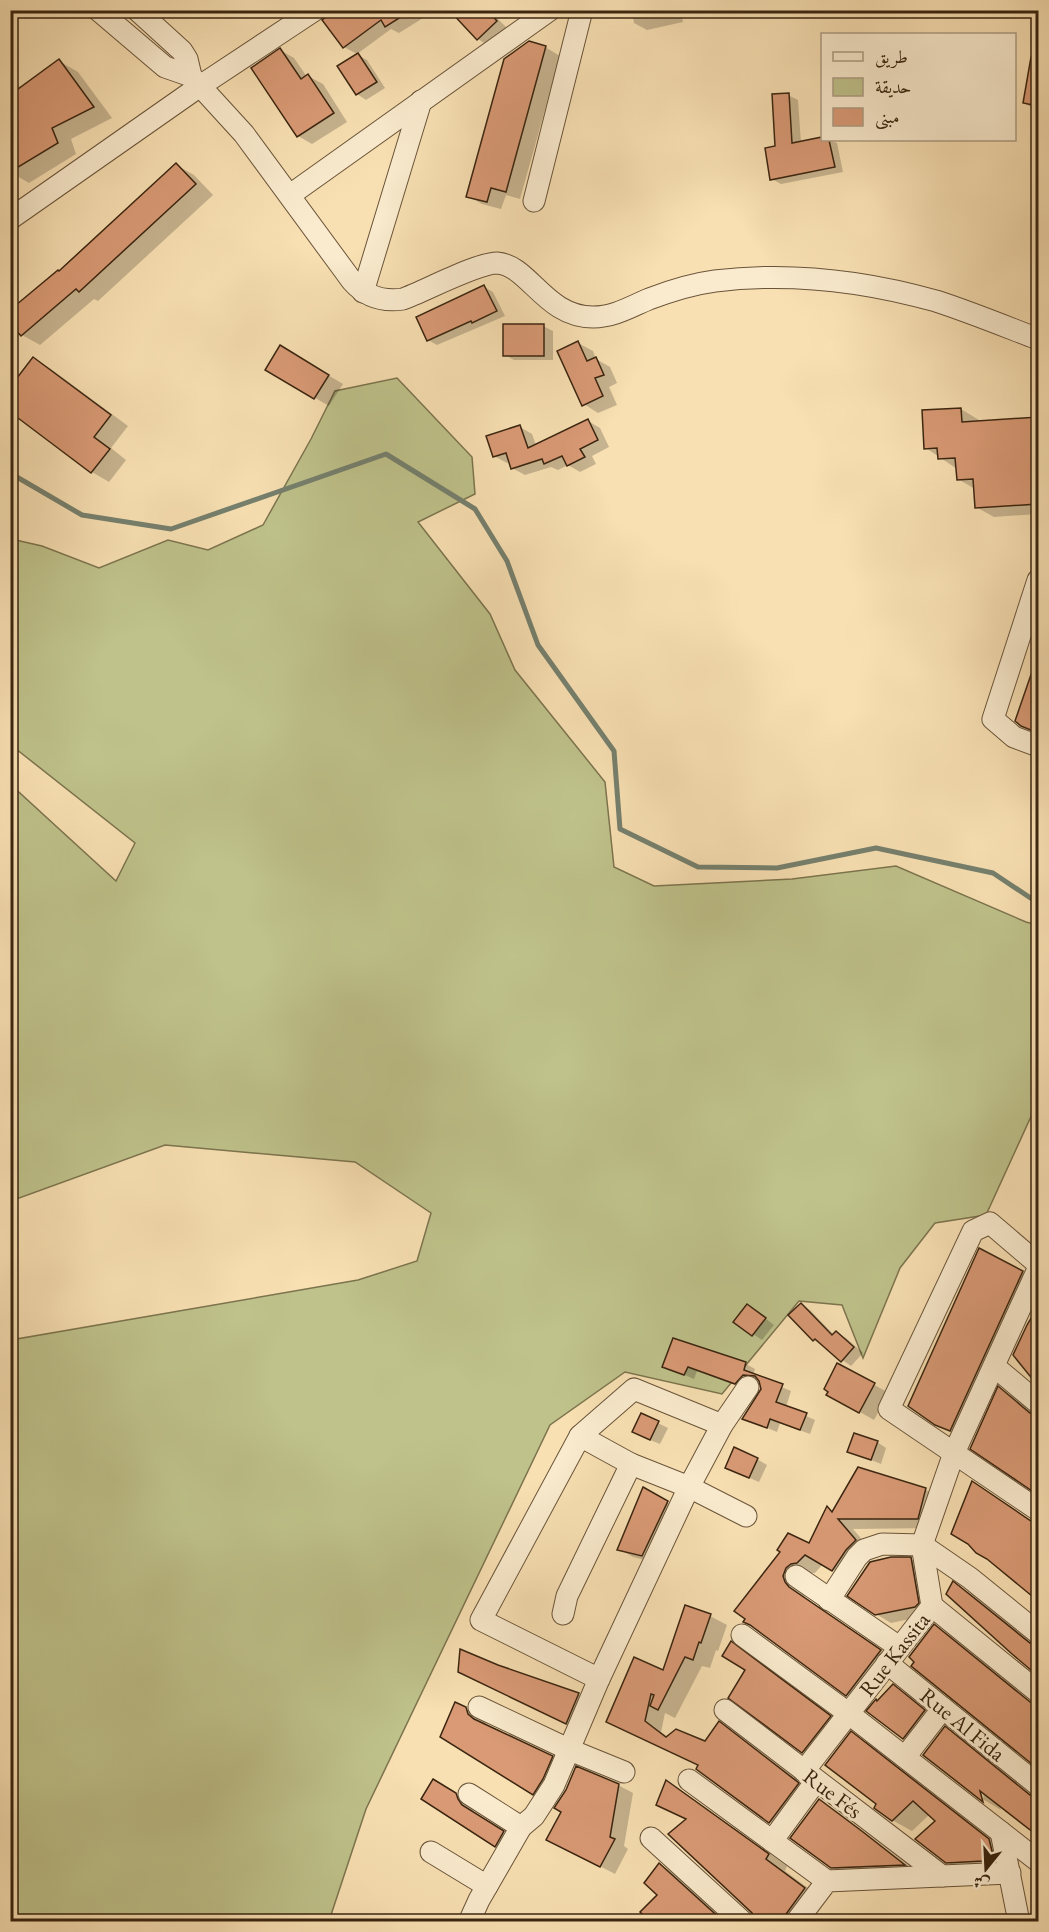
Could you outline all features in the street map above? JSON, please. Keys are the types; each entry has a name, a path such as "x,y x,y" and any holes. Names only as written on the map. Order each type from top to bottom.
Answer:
{"street":[{"path":"98,10 165,67 195,81 244,134 352,282 363,292 382,300 403,299 480,266 498,263 514,269 557,307 579,316 591,317 615,314 669,292 714,281 811,279 843,282 938,302 1038,339"},
{"path":"137,10 182,51 195,81"},
{"path":"10,219 195,81 315,10"},
{"path":"290,195 550,10"},
{"path":"534,201 582,10"},
{"path":"363,292 422,102"},
{"path":"1038,580 993,718 1014,737 1038,746"},
{"path":"1038,1264 990,1223 973,1231 889,1409 1038,1510"},
{"name":"Rue Kassita","path":"772,1841 848,1713 932,1606 921,1545 954,1453 994,1366 1034,1295 1038,1269"},
{"path":"994,1366 1038,1403"},
{"path":"477,1918 488,1886 521,1827 534,1816 545,1799 570,1750 599,1679 689,1487 722,1425 748,1387"},
{"path":"599,1679 481,1620 580,1436 634,1389 722,1425"},
{"path":"580,1436 631,1464 689,1487 746,1516"},
{"path":"564,1614 567,1596 631,1464"},
{"path":"829,1599 864,1550 882,1544 921,1545 970,1578 1038,1633"},
{"name":"Rue Al Fida","path":"796,1576 829,1599 893,1655 943,1708 1038,1785"},
{"path":"932,1606 1038,1692"},
{"path":"742,1635 848,1713 1038,1861"},
{"path":"479,1707 570,1750 624,1772"},
{"path":"905,1757 943,1708"},
{"name":"Rue Fés","path":"725,1710 942,1876"},
{"path":"689,1780 827,1881 1010,1873"},
{"path":"469,1794 521,1827"},
{"path":"1001,1832 1019,1922"},
{"path":"651,1839 743,1922"},
{"path":"431,1852 488,1886"},
{"path":"796,1922 827,1881"}],"green space":[{"path":"397,378 472,457 475,494 418,522 490,614 515,670 605,782 614,867 654,886 792,879 896,866 1026,922 1038,925 1038,1106 1034,1110 986,1215 935,1223 900,1268 863,1358 842,1305 799,1301 722,1394 625,1372 550,1425 366,1809 329,1921 11,1921 11,1340 358,1280 417,1261 431,1213 355,1162 165,1145 11,1201 10,784 116,881 135,843 11,745 11,677 17,670 11,627 11,539 42,546 99,568 168,540 208,550 263,525 335,391"}],"building":[{"path":"335,10 412,10 385,27 381,20 343,48 322,20"},
{"path":"449,10 487,10 497,21 477,40"},
{"path":"529,41 546,46 506,192 491,188 487,202 466,197 504,59"},
{"path":"280,48 301,79 308,74 334,113 297,137 251,68"},
{"path":"358,53 377,82 356,95 337,66"},
{"path":"1031,57 1038,58 1038,106 1023,103"},
{"path":"59,59 94,107 52,128 58,143 10,172 10,95"},
{"path":"789,93 792,143 821,137 821,141 829,141 835,167 770,180 765,148 775,146 772,94"},
{"path":"176,163 196,184 79,292 76,289 21,336 10,324 10,310 59,271"},
{"path":"484,285 497,311 427,341 416,317"},
{"path":"503,324 544,324 544,356 503,356"},
{"path":"578,341 587,361 596,357 604,375 595,378 603,396 582,406 557,351"},
{"path":"280,345 329,375 314,399 265,370"},
{"path":"33,357 111,415 94,437 110,449 91,473 10,412 10,373 17,378"},
{"path":"961,408 962,422 1038,417 1038,504 975,508 973,479 957,480 955,458 938,459 937,448 924,449 922,410"},
{"path":"588,419 598,440 580,449 585,457 567,466 562,456 544,464 542,459 511,469 506,453 493,457 486,436 520,425 528,448"},
{"path":"1036,660 1038,661 1038,733 1015,721"},
{"path":"979,1248 1023,1271 950,1431 935,1425 908,1406"},
{"path":"801,1303 832,1335 836,1331 854,1347 841,1362 815,1339 813,1341 788,1315"},
{"path":"747,1304 766,1318 752,1336 733,1322"},
{"path":"1038,1306 1038,1386 1013,1355"},
{"path":"673,1338 746,1362 744,1370 783,1384 776,1402 807,1413 800,1430 770,1419 767,1428 742,1419 761,1389 755,1376 743,1375 735,1384 688,1367 684,1375 662,1367"},
{"path":"837,1363 875,1383 859,1413 826,1395 828,1392 824,1389"},
{"path":"998,1386 1030,1413 1038,1416 1038,1495 970,1449"},
{"path":"641,1413 659,1421 650,1440 632,1432"},
{"path":"854,1433 878,1441 871,1460 847,1452"},
{"path":"734,1447 758,1458 749,1478 725,1468"},
{"path":"858,1467 926,1488 918,1519 838,1519 856,1540 832,1571 805,1555 797,1563 786,1568 783,1576 789,1587 881,1650 846,1696 743,1622 745,1619 734,1611 780,1552 777,1550 788,1533 809,1543 827,1506 832,1512"},
{"path":"972,1481 1031,1521 1038,1523 1038,1601 987,1559 976,1553 968,1544 951,1534"},
{"path":"643,1487 668,1501 642,1556 617,1550"},
{"path":"891,1557 911,1557 919,1603 915,1607 875,1615 847,1596 870,1562"},
{"path":"953,1581 1030,1643 1038,1645 1038,1676 946,1594"},
{"path":"685,1605 711,1614 701,1643 699,1642 693,1660 685,1657 658,1710 650,1706 654,1695 651,1694 645,1721 666,1737 676,1729 705,1741 719,1721 799,1783 769,1823 696,1769 698,1765 606,1722 634,1657 663,1670"},
{"path":"934,1624 1038,1707 1038,1769 911,1666 914,1662 909,1657"},
{"path":"731,1641 831,1716 802,1753 728,1698 745,1670 722,1656"},
{"path":"460,1649 498,1665 579,1693 566,1724 458,1672"},
{"path":"893,1684 925,1710 903,1739 866,1711"},
{"path":"455,1702 466,1707 468,1714 474,1719 553,1756 533,1795 440,1737"},
{"path":"945,1726 1030,1795 1038,1797 1038,1836 980,1791 983,1802 923,1755"},
{"path":"851,1731 989,1839 993,1855 983,1861 946,1863 915,1839 935,1821 913,1801 892,1821 874,1808 876,1804 825,1765"},
{"path":"576,1766 619,1784 610,1837 615,1839 600,1867 546,1840 561,1812 554,1808 566,1790"},
{"path":"433,1779 456,1793 462,1805 504,1831 495,1847 421,1799"},
{"path":"666,1780 769,1854 766,1859 805,1888 786,1914 783,1922 755,1922 752,1913 668,1834 686,1819 656,1805"},
{"path":"819,1799 905,1865 831,1868 790,1838"},
{"path":"659,1863 724,1922 651,1922 640,1912 657,1895 644,1883"}],"waterway":[{"path":"10,473 82,515 171,529 386,454 475,509 507,561 538,645 614,751 620,829 698,867 777,868 876,848 993,873 1038,903"}]}
